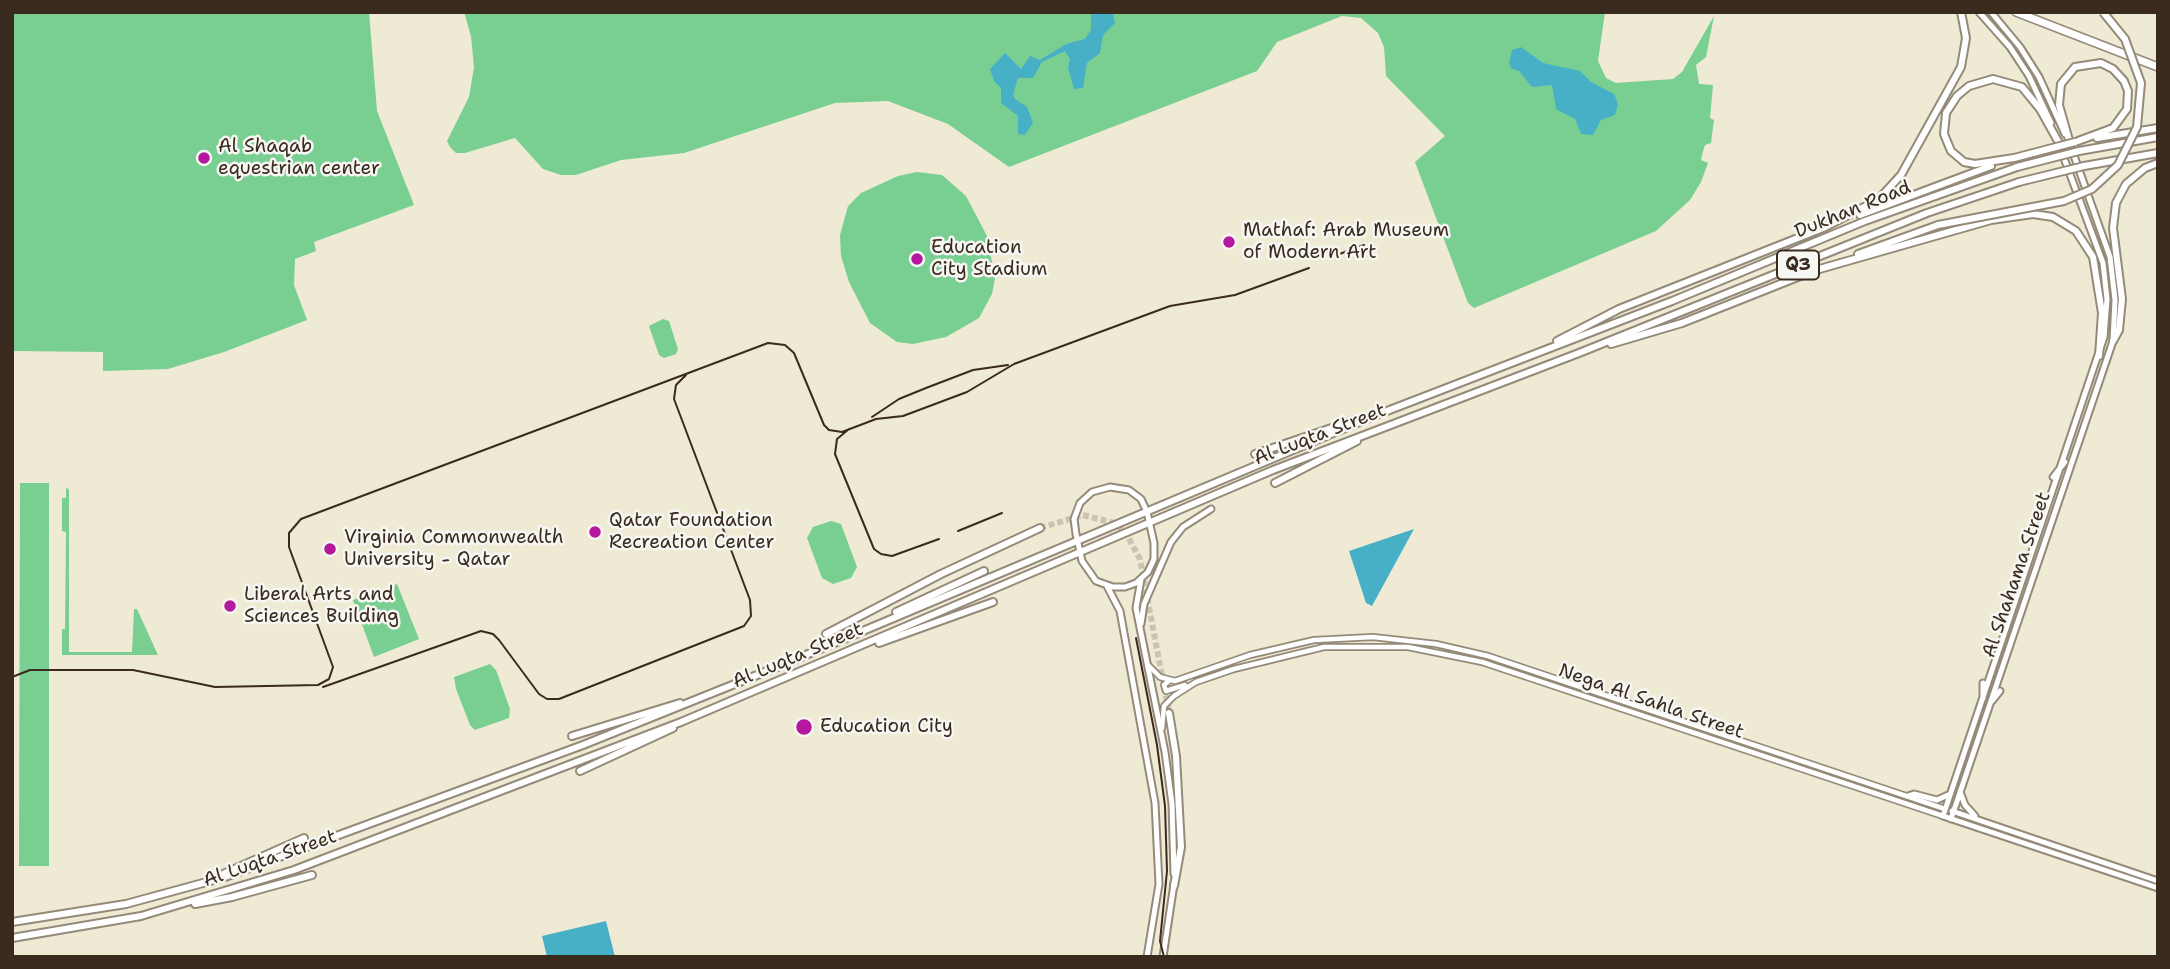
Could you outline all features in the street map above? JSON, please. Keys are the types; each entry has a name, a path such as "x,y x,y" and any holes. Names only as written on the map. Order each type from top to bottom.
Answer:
{"highway":[{"path":"2016,12 2158,67"}],"main road":[{"path":"1823,228 1878,200 1900,175 1964,58 1966,38 1961,12"},
{"name":"Al Shahama Street","path":"1943,816 2099,356 2107,311 2103,263 2059,143 2029,76 2010,47 1979,12"},
{"name":"Al Shahama Street","path":"1951,819 2113,341 2115,300 2110,257 2075,144 2020,47 1991,12"},
{"path":"1579,354 1682,323 1938,225 2064,201 2100,184 2118,165 2137,127 2141,83 2125,38 2103,12"},
{"path":"2101,63 2118,72 2124,81 2129,95 2127,109 2113,128 2075,144 2059,105 2061,84 2076,67 2101,63"},
{"path":"2006,161 1969,163 1955,155 1947,145 1944,124 1950,104 1965,89 1979,81 2001,80 2022,88 2040,109 2059,143"},
{"path":"1530,355 1619,309 1823,228 2014,158 2158,128"},
{"name":"Dukhan Road","path":"1530,355 1672,301 1865,221 2017,167 2079,151 2158,138"},
{"name":"Dukhan Road","path":"1579,354 1927,213 2019,182 2084,166 2158,153"},
{"path":"2113,341 2119,330 2122,299 2113,228 2116,203 2126,184 2145,168 2158,163"},
{"path":"1816,270 1991,220 2033,214 2053,217 2076,231 2093,257 2101,299 2099,356"},
{"name":"Al Luqta Street","path":"12,938 78,928 186,904 295,870 681,722 1367,434 1579,354"},
{"name":"Al Luqta Street","path":"12,922 126,904 208,882 583,745 715,693 1374,416 1530,355"},
{"path":"1255,454 1344,423 1374,416"},
{"path":"1275,483 1367,434"},
{"path":"2053,477 2064,462"},
{"path":"1147,957 1159,884 1155,803 1120,611 1107,586 1090,575 1079,553 1077,542 1076,511 1092,492 1111,486 1129,490 1141,499 1150,523 1154,559 1141,579 1136,600 1163,739 1171,804 1174,886"},
{"path":"1141,627 1144,604 1171,541 1183,527 1211,509"},
{"path":"826,634 961,564 1040,528"},
{"path":"825,647 984,571"},
{"path":"1107,586 1125,587 1141,579"},
{"path":"831,659 993,602"},
{"path":"2000,634 2010,621"},
{"path":"2009,647 2011,659"},
{"path":"1983,683 1983,701"},
{"path":"1990,704 2000,691"},
{"path":"572,736 715,693"},
{"path":"1163,957 1181,847 1169,713"},
{"path":"580,772 662,735 681,722"},
{"path":"1960,791 1968,810 1983,821"},
{"path":"1908,796 1914,794 1937,800 1951,793"},
{"name":"Nega Al Sahla Street","path":"1945,809 2157,886"},
{"name":"Nega Al Sahla Street","path":"1943,816 2157,886"},
{"path":"208,882 304,838"},
{"path":"186,904 208,903 312,875"}],"street":[{"name":"Nega Al Sahla Street","path":"1169,681 1190,678 1250,655 1314,640 1373,637 1420,641 1488,656 1945,809"},
{"name":"Nega Al Sahla Street","path":"1163,739 1162,715 1166,702 1196,682 1271,657 1324,647 1370,645 1428,650 1482,662 1943,816"},
{"path":"1149,666 1169,681 1164,685 1166,691 1196,682"}],"green space":[{"name":"Al Shaqab equestrian center","path":"12,12 369,12 377,111 414,205 314,242 316,251 295,259 294,285 307,320 224,352 168,369 103,371 103,352 12,351"},
{"path":"464,12 1605,12 1598,61 1606,78 1616,83 1673,79 1682,72 1714,16 1706,57 1696,65 1699,84 1713,85 1710,118 1714,120 1711,143 1705,145 1702,155 1701,160 1708,163 1701,182 1690,200 1656,231 1474,308 1468,303 1415,162 1445,136 1386,76 1384,47 1378,33 1361,18 1342,16 1277,42 1257,71 1009,167 948,124 888,101 835,103 684,153 621,160 576,175 561,175 543,169 515,138 465,153 456,153 450,147 447,141 469,97 474,67 471,36"},
{"name":"Education City Stadium","path":"917,172 942,175 966,196 987,236 995,278 992,294 979,318 946,337 913,344 897,342 870,323 849,282 841,256 840,235 848,206 861,193 898,176"},
{"path":"663,319 669,321 678,349 676,354 664,358 659,355 649,326"},
{"path":"20,483 49,483 49,866 19,866"},
{"path":"66,487 69,490 69,652 132,652 134,609 137,609 158,655 62,655 62,629 65,629 66,532 62,531 62,498 66,498"},
{"path":"831,521 841,524 857,567 851,578 833,584 822,578 807,538 813,527"},
{"path":"397,584 419,639 374,657 353,600"},
{"path":"490,664 496,670 510,709 509,718 475,730 470,725 454,677"}],"water":[{"path":"1091,12 1113,12 1115,23 1103,35 1100,53 1087,63 1083,88 1074,89 1068,68 1070,59 1065,51 1042,62 1033,78 1018,78 1013,94 1015,99 1027,107 1033,123 1025,135 1018,134 1018,116 1001,103 1001,88 994,81 990,69 1005,53 1021,69 1030,56 1040,60 1066,44 1085,39 1091,30"},
{"path":"1521,47 1543,63 1580,71 1591,82 1614,94 1618,104 1615,115 1601,120 1593,135 1581,134 1575,119 1556,109 1552,85 1532,87 1519,71 1512,69 1509,63 1512,50"},
{"path":"1414,529 1372,606 1366,603 1349,551"},
{"path":"606,921 615,957 547,957 542,936"}],"tunnel":[{"path":"1040,528 1083,515 1114,523 1126,533 1140,559 1169,713"}],"tram line":[{"path":"1334,256 1364,245"},
{"path":"12,677 30,670 133,670 215,687 318,685 329,679 333,667 289,547 289,533 301,519 768,343 785,345 794,353 824,425 829,430 842,432 876,419 903,416 967,392 1014,364 1170,306 1235,295 1309,268"},
{"path":"872,417 899,399 973,370 1008,365"},
{"path":"323,687 481,631 493,634 499,640 539,694 547,699 559,699 744,626 751,616 750,600 674,399 676,385 686,375"},
{"path":"849,429 837,439 835,454 874,549 881,554 892,556 939,539"},
{"path":"958,531 1002,513"},
{"path":"1136,638 1157,745 1165,806 1167,871 1160,941 1164,957"}],"place":[{"name":"Al Shaqab equestrian center","path":"204,158"},
{"name":"Mathaf: Arab Museum of Modern Art","path":"1229,242"},
{"name":"Education City Stadium","path":"917,259"},
{"name":"Qatar Foundation Recreation Center","path":"595,532"},
{"name":"Virginia Commonwealth University - Qatar","path":"330,549"},
{"name":"Liberal Arts and Sciences Building","path":"230,606"},
{"name":"Education City","path":"804,727"}]}
